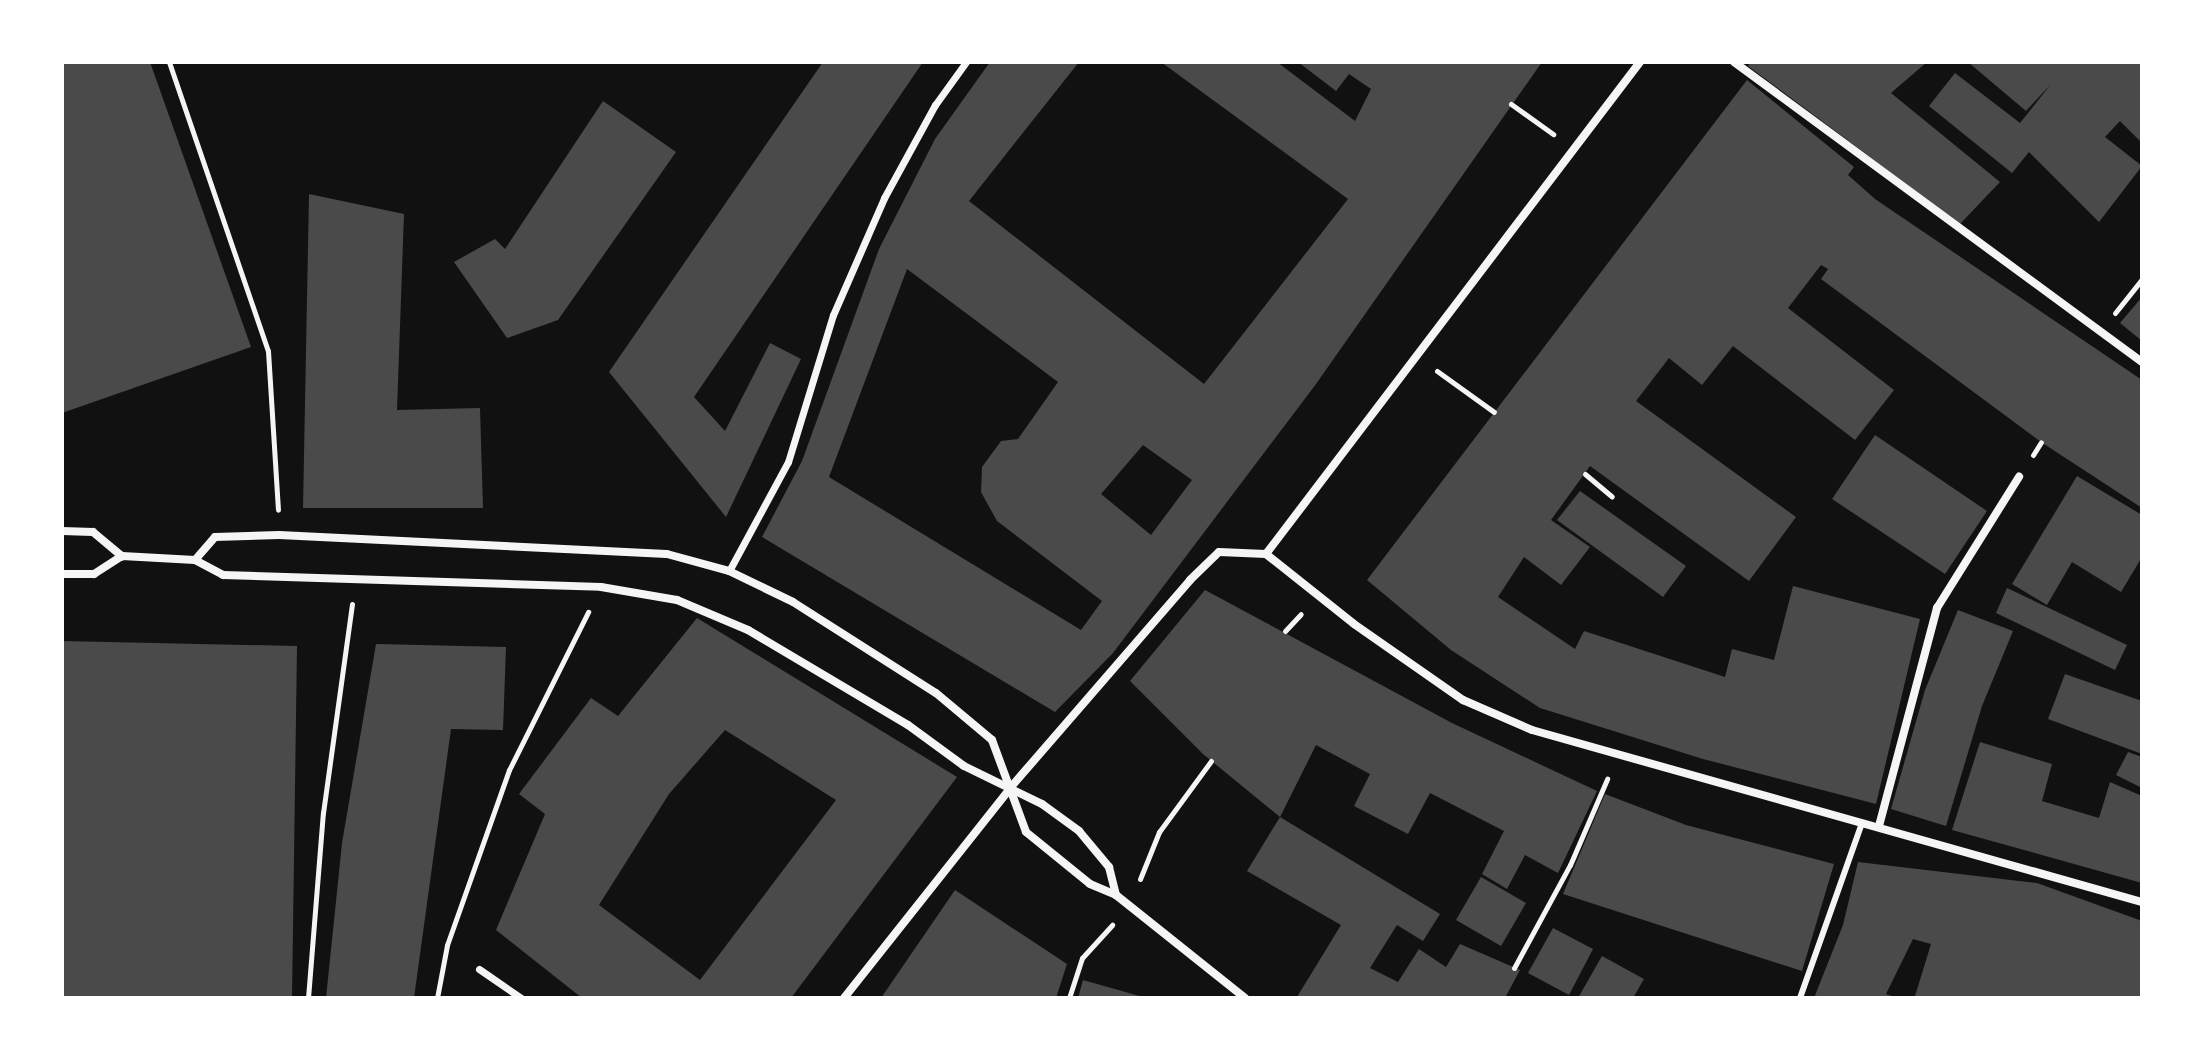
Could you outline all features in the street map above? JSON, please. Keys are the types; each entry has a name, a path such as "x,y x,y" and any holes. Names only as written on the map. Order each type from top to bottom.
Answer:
{"street":[{"path":"729,571 788,462 833,315 884,198 966,62"},
{"path":"1266,554 1640,62"},
{"path":"1734,62 2142,362"},
{"path":"1879,826 1937,608 2019,477"},
{"path":"62,531 93,532 122,556"},
{"path":"195,560 215,537 279,535 667,554 729,571 793,602 936,693 992,740 1011,787 1015,813 1026,832 1090,884 1116,895 1245,998"},
{"path":"844,998 1011,787 1219,552 1266,554 1354,624 1463,700 1532,730 2142,902"},
{"path":"62,574 94,574 122,556 195,560 223,575 355,582 601,587 715,612 908,725 964,766 1011,787 1079,831 1109,867 1116,895"},
{"path":"479,969 521,998"}],"lane":[{"path":"1800,998 1862,823"}],"path":[{"path":"169,62 268,351 279,535"},
{"path":"1511,104 1574,150"},
{"path":"2100,332 2142,279"},
{"path":"1416,357 1494,412"},
{"path":"1585,474 1612,497"},
{"path":"308,998 323,813 355,582"},
{"path":"437,998 447,945 509,770 601,587"},
{"path":"1514,968 1570,865 1616,756"},
{"path":"1069,998 1082,958 1129,906 1159,832 1211,761"}],"building":[{"path":"62,62 150,62 251,347 62,413"},
{"path":"823,62 923,62 694,397 725,431 770,343 801,359 726,517 609,372"},
{"path":"990,62 1079,62 969,201 1204,384 1348,199 1161,62 1277,62 1355,121 1371,89 1349,74 1336,91 1298,62 1542,62 1316,384 1113,653 1055,712 762,537 802,461 879,249 935,139","holes":["907,269 1058,382 1018,439 1001,441 982,467 981,492 997,521 1102,601 1081,630 829,477","1143,445 1192,480 1151,535 1101,494"]},
{"path":"1751,62 1927,62 1891,93 2000,182 1960,224 1748,66"},
{"path":"1968,62 2142,62 2142,143 2120,121 2105,137 2142,166 2099,222 2029,152 2012,173 1929,106 1955,73 2020,123 2051,84 2026,111"},
{"path":"1747,80 1854,167 1848,175 1875,199 2142,380 2142,508 2041,442 1821,279 1828,269 1821,265 1788,308 1894,390 1855,440 1733,346 1702,385 1669,358 1636,401 1796,517 1749,581 1590,466 1551,520 1590,547 1561,585 1524,557 1498,597 1575,649 1584,631 1725,677 1732,649 1774,660 1793,586 1920,619 1876,804 1703,759 1540,708 1451,650 1367,580"},
{"path":"603,101 676,152 558,320 507,338 454,262 495,239 505,249"},
{"path":"309,194 404,214 397,410 480,408 483,508 303,508"},
{"path":"2142,297 2142,341 2120,323"},
{"path":"1875,435 1987,511 1945,574 1832,499"},
{"path":"2077,476 2142,515 2142,557 2121,592 2072,562 2047,605 2012,584"},
{"path":"1580,491 1686,566 1663,597 1557,520"},
{"path":"2007,588 2127,645 2115,670 1996,613"},
{"path":"1205,590 1452,723 1597,791 1558,873 1525,855 1507,889 1482,874 1504,831 1430,793 1408,834 1354,806 1370,774 1316,745 1280,817 1203,754 1130,681"},
{"path":"1958,610 2013,631 1982,706 1946,826 1891,809 1925,690"},
{"path":"697,618 957,777 791,998 582,998 496,930 545,814 519,794 591,698 618,716","holes":["725,730 836,800 700,980 599,905 669,794"]},
{"path":"62,641 297,646 292,998 62,998"},
{"path":"376,644 506,647 503,730 451,729 414,998 326,998 342,843"},
{"path":"2065,674 2142,701 2142,754 2048,719"},
{"path":"1980,742 2052,764 2042,801 2099,818 2110,782 2142,796 2142,883 1952,830"},
{"path":"2128,752 2142,757 2142,788 2116,775"},
{"path":"1605,794 1686,825 1834,864 1802,971 1563,894"},
{"path":"1280,817 1440,914 1423,941 1397,925 1370,968 1398,982 1419,949 1446,967 1460,944 1520,970 1505,998 1297,997 1341,925 1247,871"},
{"path":"1858,862 2037,883 2142,921 2142,992 2139,998 1915,996 1931,944 1913,939 1886,994 1897,998 1814,998 1843,925"},
{"path":"1481,877 1526,903 1501,946 1456,920"},
{"path":"955,890 1067,964 1056,998 881,998"},
{"path":"1553,928 1593,949 1569,995 1528,973"},
{"path":"1602,956 1644,979 1633,998 1578,998"},
{"path":"1083,980 1143,997 1143,998 1078,998"}]}
